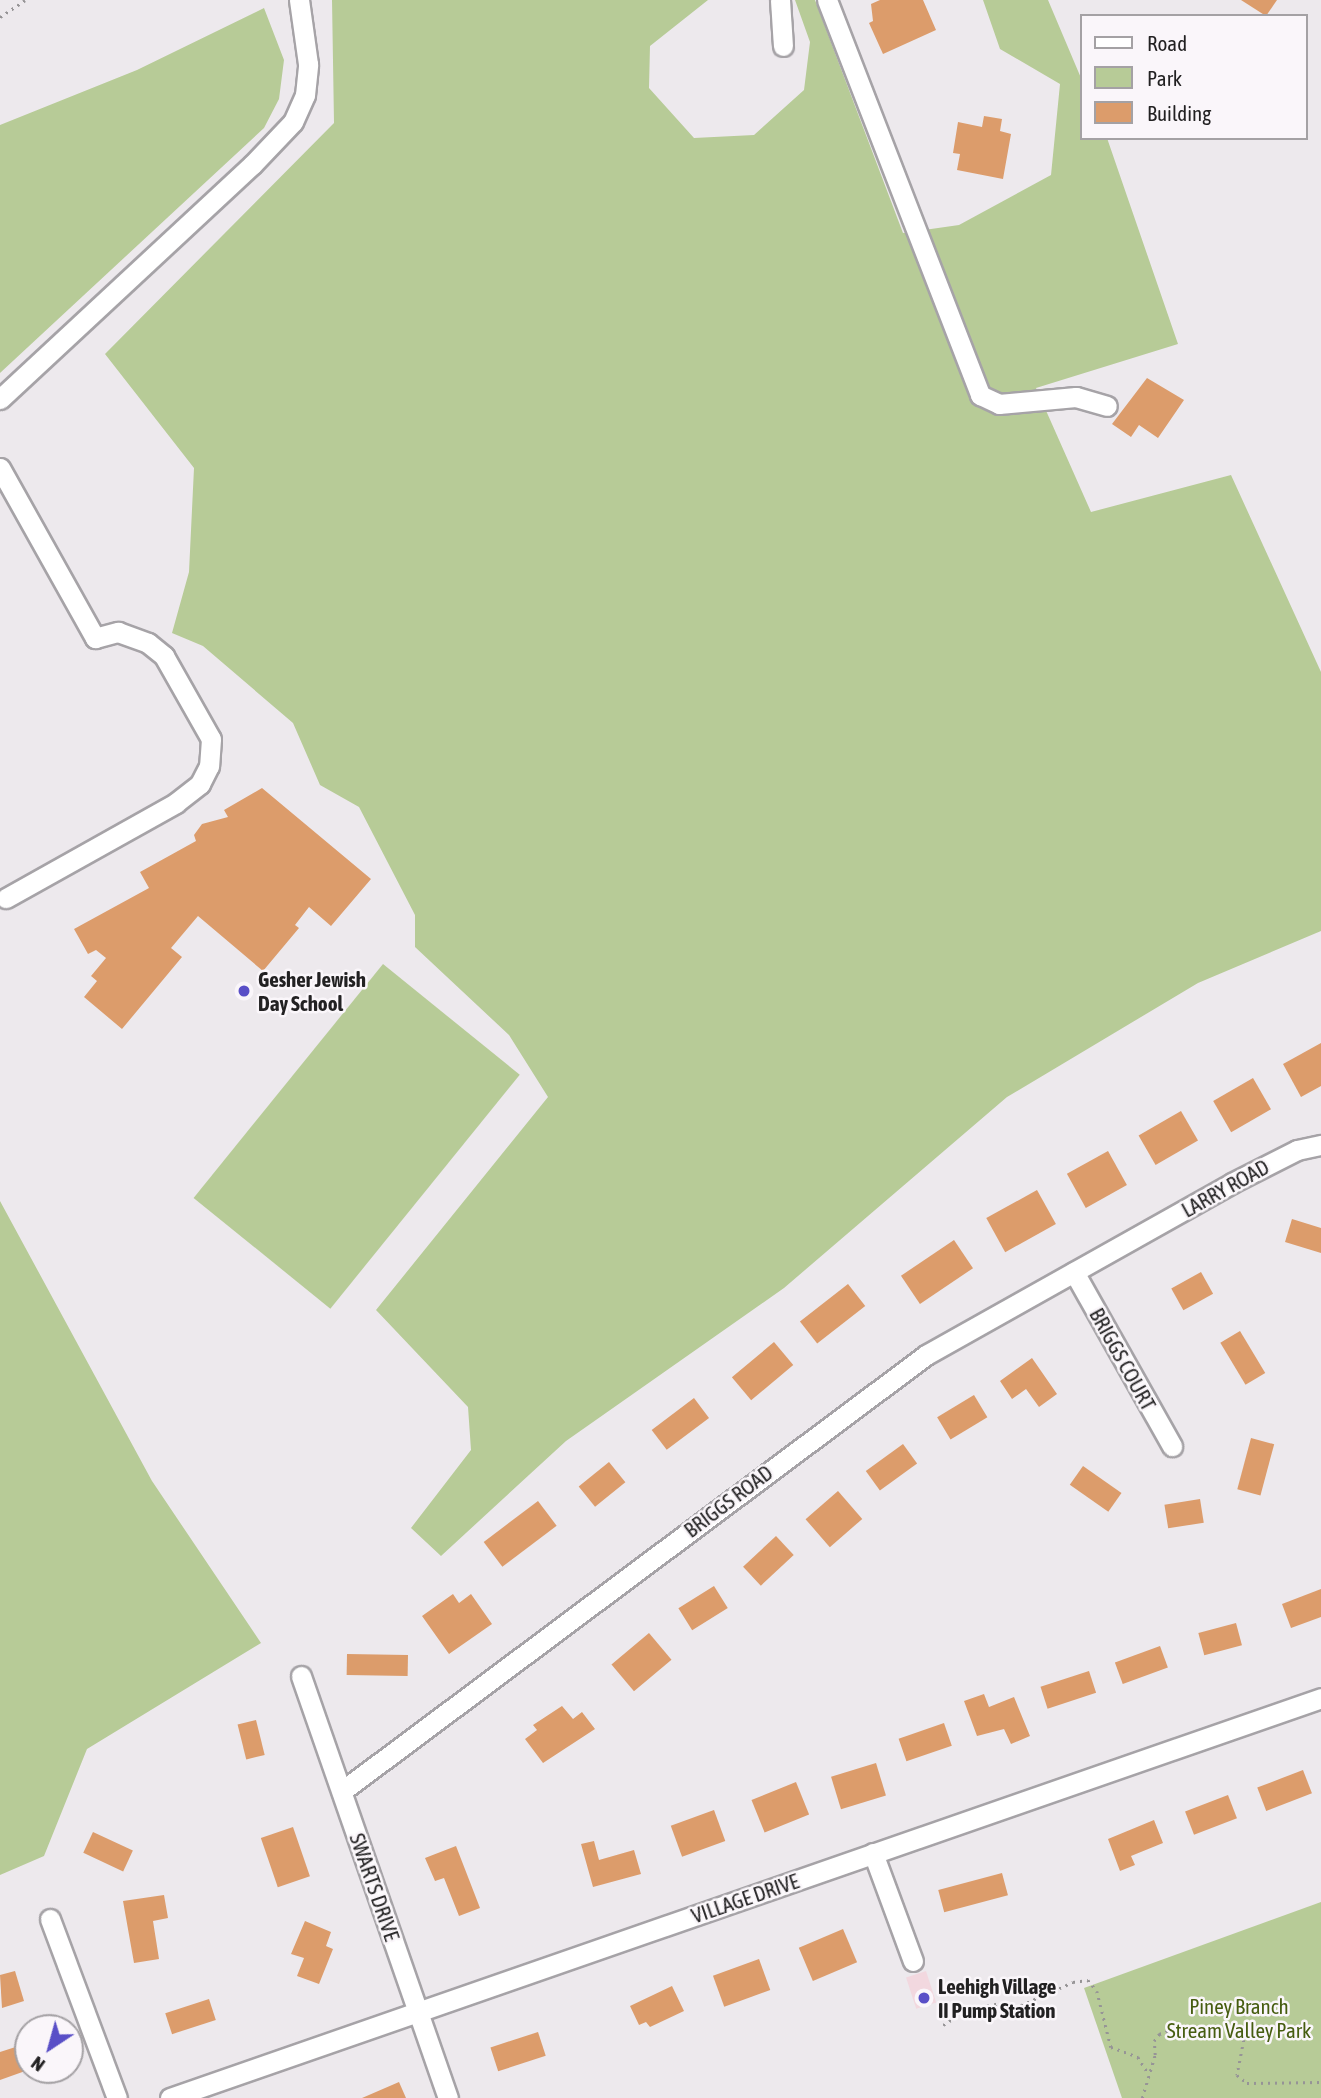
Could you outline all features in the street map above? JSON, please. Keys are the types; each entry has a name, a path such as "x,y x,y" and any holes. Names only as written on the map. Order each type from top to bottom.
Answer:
{"street":[{"path":"0,399 252,165 293,121 305,95 308,64 299,0"},
{"path":"780,0 783,46"},
{"path":"827,0 980,395 999,404 1076,397 1107,406"},
{"path":"0,468 95,638 118,632 148,643 164,656 211,739 209,766 200,784 176,803 6,898"},
{"name":"LARRY ROAD","path":"1132,1240 1297,1150 1321,1145"},
{"name":"BRIGGS ROAD","path":"342,1791 891,1378 1132,1240"},
{"name":"BRIGGS COURT","path":"1074,1272 1171,1446"},
{"name":"SWARTS DRIVE","path":"301,1676 448,2098"},
{"name":"VILLAGE DRIVE","path":"170,2098 1321,1698"},
{"path":"873,1853 913,1961"},
{"path":"50,1919 117,2098"}],"path":[{"path":"0,17 25,0"},
{"path":"943,2025 967,2010 1000,2003 1008,2011 1073,1982 1088,1980 1097,1991 1111,2047 1138,2057 1148,2073"},
{"path":"1142,2098 1158,2034 1177,2028 1233,2029 1244,2040 1236,2062 1241,2080 1262,2084 1321,2082"}],"shaded area":[{"path":"926,1971 936,2002 916,2009 906,1977"}],"green space":[{"path":"332,0 708,0 650,46 649,88 694,138 754,135 804,90 810,42 795,0 815,0 903,233 959,225 1051,175 1060,84 1000,49 983,0 1048,0 1080,76 1080,140 1108,140 1178,344 1036,388 1091,512 1231,475 1321,672 1321,931 1198,983 1007,1097 784,1288 566,1441 441,1556 411,1528 471,1450 468,1407 376,1310 548,1097 509,1035 415,947 415,915 359,807 320,785 293,723 203,646 172,633 189,572 194,468 105,354 334,123"},
{"path":"264,8 284,60 279,99 264,128 0,373 0,125 137,70"},
{"path":"383,964 520,1075 330,1309 194,1198"},
{"path":"0,1201 152,1481 261,1643 87,1749 44,1856 0,1875"},
{"name":"Piney Branch Stream Valley Park","path":"1321,1902 1321,2098 1122,2098 1084,1988"}],"building":[{"path":"880,0 923,0 936,30 883,54 869,23 873,21 871,4"},
{"path":"1241,0 1277,0 1267,14 1263,14"},
{"path":"984,116 1002,119 1000,131 1011,134 1003,179 957,170 960,154 953,153 958,122 982,127"},
{"path":"1147,378 1184,400 1158,438 1139,425 1131,437 1112,424"},
{"path":"262,788 371,879 331,926 309,907 295,925 299,928 263,971 198,916 171,948 182,957 122,1029 84,997 97,981 91,976 106,958 96,950 88,954 74,929 149,888 140,872 196,841 194,835 202,824 228,817 224,810"},
{"path":"1321,1043 1321,1086 1301,1097 1283,1064"},
{"path":"1253,1078 1271,1109 1231,1132 1213,1101"},
{"path":"1181,1111 1198,1140 1156,1165 1139,1136"},
{"path":"1108,1151 1127,1185 1086,1208 1067,1174"},
{"path":"1037,1190 1056,1224 1005,1252 986,1218"},
{"path":"1292,1219 1321,1228 1321,1253 1285,1242"},
{"path":"954,1240 973,1268 920,1304 901,1276"},
{"path":"1201,1272 1213,1294 1183,1310 1171,1288"},
{"path":"848,1284 865,1306 817,1344 800,1322"},
{"path":"1240,1331 1265,1373 1246,1385 1220,1343"},
{"path":"774,1342 793,1365 751,1400 732,1377"},
{"path":"1032,1358 1057,1394 1039,1407 1026,1389 1012,1399 1000,1381"},
{"path":"974,1395 987,1417 951,1439 937,1417"},
{"path":"694,1398 709,1418 667,1450 652,1430"},
{"path":"1251,1438 1274,1444 1260,1495 1237,1489"},
{"path":"903,1444 917,1463 880,1490 866,1471"},
{"path":"609,1462 625,1482 595,1507 579,1487"},
{"path":"1083,1466 1122,1493 1108,1512 1070,1485"},
{"path":"838,1491 862,1519 830,1547 806,1519"},
{"path":"1200,1499 1204,1523 1168,1528 1164,1505"},
{"path":"538,1501 557,1526 502,1567 484,1542"},
{"path":"776,1536 794,1555 761,1586 743,1567"},
{"path":"714,1586 728,1608 692,1630 678,1608"},
{"path":"1321,1589 1321,1617 1291,1628 1282,1604"},
{"path":"453,1594 459,1603 471,1594 492,1624 449,1654 422,1616"},
{"path":"1236,1623 1242,1645 1204,1655 1198,1633"},
{"path":"649,1633 671,1660 634,1691 611,1664"},
{"path":"1160,1646 1168,1668 1123,1684 1115,1662"},
{"path":"347,1654 408,1655 408,1676 347,1675"},
{"path":"1089,1671 1096,1693 1048,1709 1040,1687"},
{"path":"984,1694 989,1707 1014,1697 1030,1736 1011,1744 1004,1729 977,1736 964,1701"},
{"path":"562,1706 573,1719 582,1712 595,1729 543,1763 525,1739 537,1730 533,1725"},
{"path":"256,1720 265,1755 246,1760 238,1725"},
{"path":"944,1723 952,1746 906,1761 899,1739"},
{"path":"876,1763 886,1796 841,1809 831,1777"},
{"path":"1303,1770 1312,1793 1266,1811 1257,1788"},
{"path":"796,1782 809,1814 765,1832 751,1800"},
{"path":"1228,1795 1237,1818 1194,1835 1185,1811"},
{"path":"714,1810 725,1841 682,1857 671,1826"},
{"path":"1154,1820 1163,1843 1131,1856 1135,1865 1120,1871 1108,1839"},
{"path":"293,1827 310,1876 278,1887 261,1838"},
{"path":"93,1832 133,1851 123,1871 83,1853"},
{"path":"594,1841 599,1860 634,1850 641,1874 593,1887 581,1844"},
{"path":"456,1846 480,1908 459,1916 444,1878 435,1881 425,1858"},
{"path":"1002,1873 1008,1895 944,1912 938,1890"},
{"path":"164,1895 168,1918 153,1921 159,1959 134,1963 123,1901"},
{"path":"305,1921 331,1932 326,1946 333,1949 319,1984 297,1976 304,1958 291,1954"},
{"path":"843,1929 857,1962 813,1981 799,1948"},
{"path":"759,1959 770,1990 724,2007 713,1976"},
{"path":"15,1971 24,2001 2,2008 0,1975"},
{"path":"672,1986 684,2011 650,2027 646,2022 639,2025 630,2006"},
{"name":"Leehigh Village II Pump Station","path":"927,1992 930,2002 921,2004 918,1995"},
{"path":"209,1999 216,2020 172,2034 165,2013"},
{"path":"538,2032 546,2056 498,2071 490,2047"},
{"path":"14,2048 14,2075 0,2080 0,2052"},
{"path":"399,2082 406,2098 362,2098"}],"place":[{"name":"Gesher Jewish Day School","path":"244,991"},
{"name":"Leehigh Village II Pump Station","path":"924,1998"}]}
